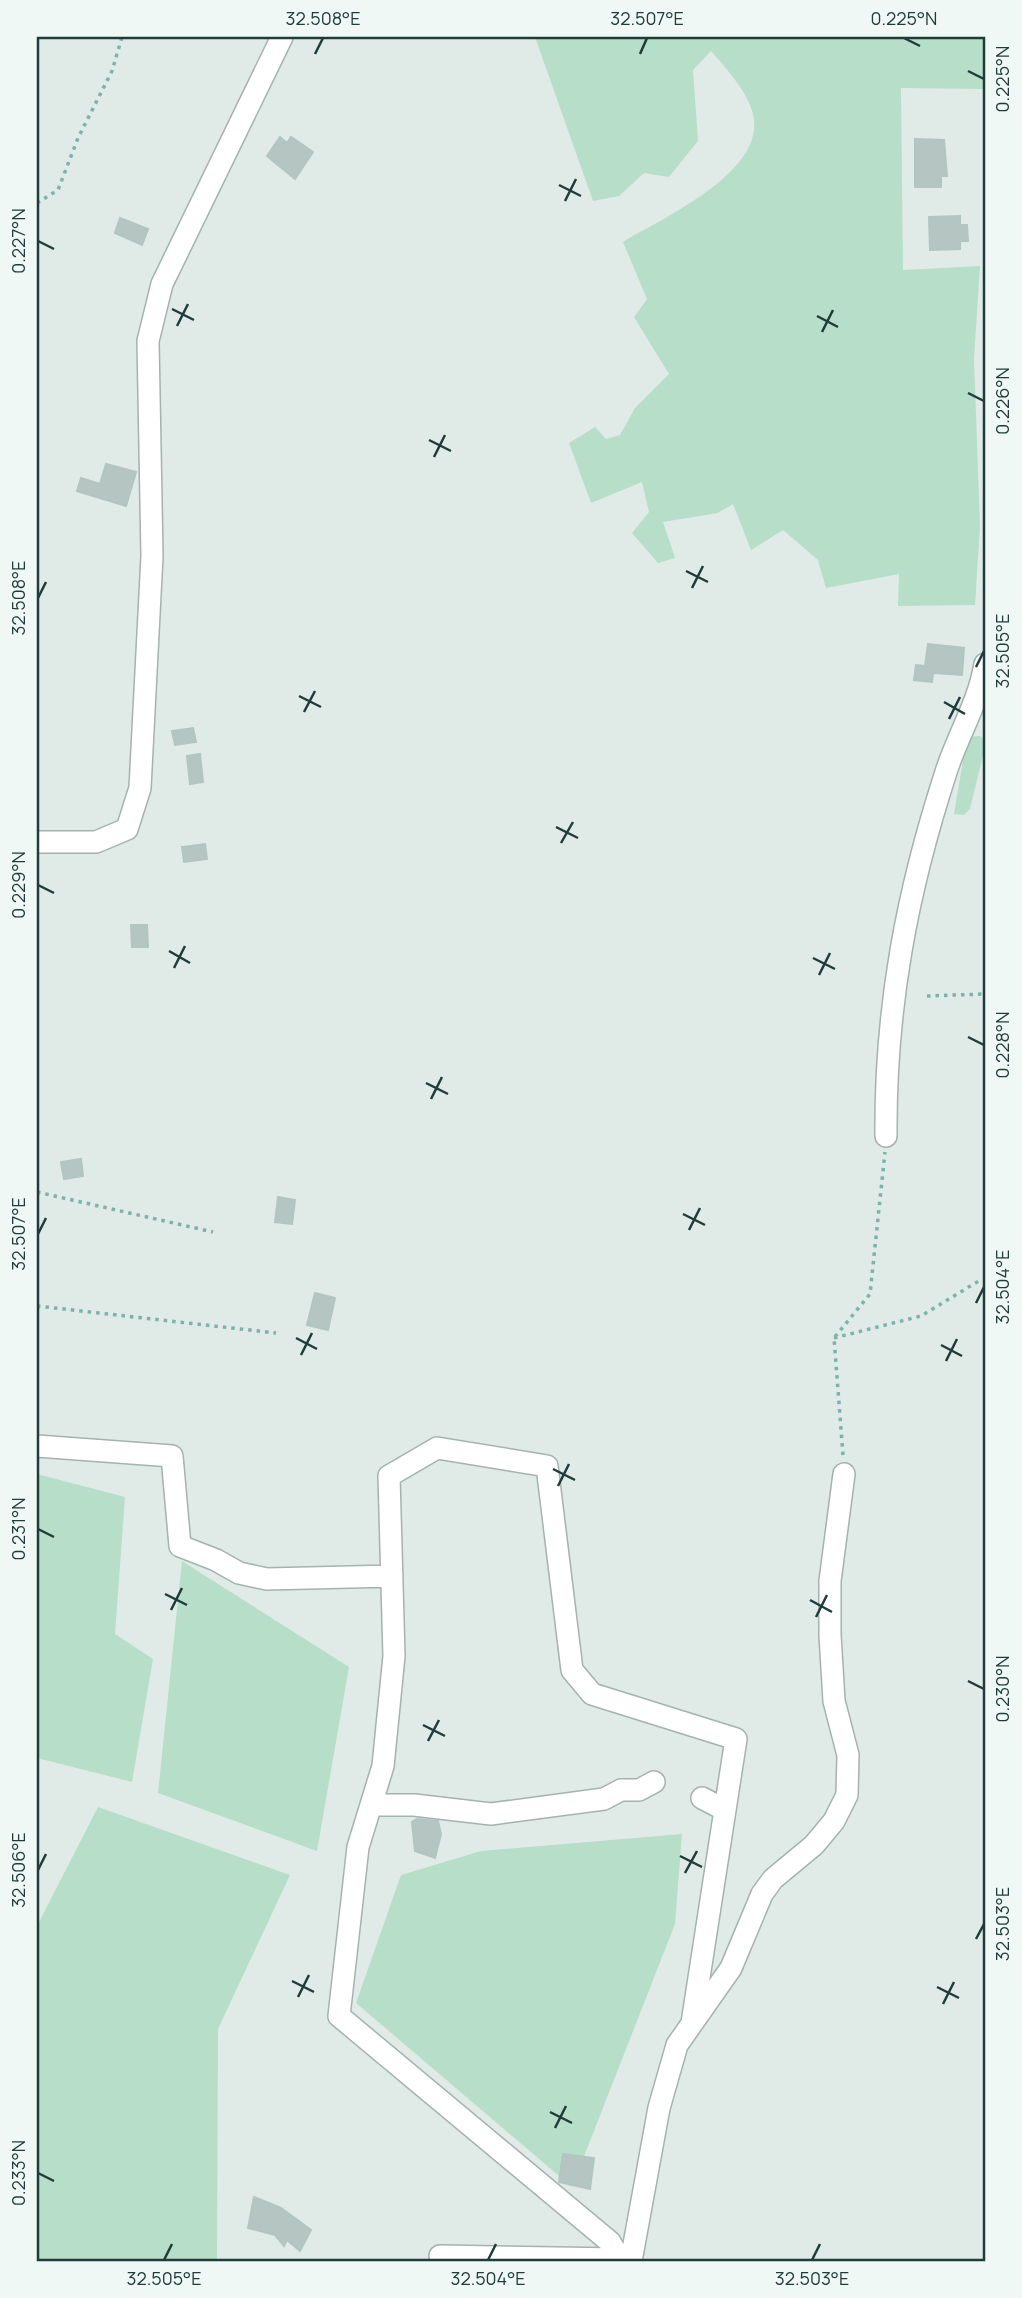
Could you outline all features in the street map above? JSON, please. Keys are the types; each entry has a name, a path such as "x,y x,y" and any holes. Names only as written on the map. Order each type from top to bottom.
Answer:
{"street":[{"path":"37,842 96,842 127,829 137,798 152,556 148,341 152,315 162,284 282,37"},
{"path":"886,1136 886,1067 893,988 907,909 947,769 981,689 985,664"},
{"path":"37,1446 172,1456 180,1546 216,1560 239,1573 267,1579 392,1576"},
{"path":"624,2260 610,2242 339,2016 358,1847 383,1766 394,1657 389,1476 437,1448 547,1466 572,1670 592,1695 736,1739 692,2023"},
{"path":"624,2260 659,2108 677,2045 716,1995 731,1968 762,1894 774,1879 814,1845 834,1821 847,1795 848,1755 834,1701 830,1635 830,1581 844,1474"},
{"path":"371,1805 414,1805 491,1814 604,1799 621,1790 639,1790 654,1782"},
{"path":"702,1798 725,1810"},
{"path":"440,2256 624,2260"}],"path":[{"path":"37,202 58,190 82,128 112,71 122,37"},
{"path":"927,996 985,994"},
{"path":"844,1474 834,1338 870,1294 886,1136"},
{"path":"37,1192 213,1232"},
{"path":"834,1338 921,1316 982,1279"},
{"path":"37,1306 276,1333"}],"green space":[{"path":"535,37 985,37 984,89 901,88 903,270 980,266 974,359 980,526 975,605 898,606 899,574 826,588 818,560 783,530 751,550 733,504 718,513 663,522 675,558 658,563 632,533 649,512 642,482 591,503 569,443 595,427 606,439 620,435 635,408 669,374 634,317 647,299 623,242 686,206 729,173 744,155 753,135 753,114 741,89 711,51 693,70 698,141 669,177 644,173 619,196 593,201"},
{"path":"980,736 985,740 985,747 970,809 964,815 954,814 967,737"},
{"path":"37,1474 125,1497 115,1634 153,1659 132,1782 37,1758"},
{"path":"182,1561 349,1667 317,1851 158,1793"},
{"path":"98,1807 290,1875 218,2029 217,2261 37,2261 37,1926"},
{"path":"682,1834 675,1924 572,2187 356,2003 401,1875 481,1851"}],"building":[{"path":"280,137 287,143 291,137 313,152 295,179 267,156"},
{"path":"915,139 944,140 947,176 941,176 941,187 915,187"},
{"path":"960,216 960,225 967,225 968,241 960,241 960,249 930,250 929,217"},
{"path":"120,218 148,229 142,245 115,233"},
{"path":"106,464 136,472 126,506 77,491 81,478 100,484"},
{"path":"928,644 964,648 962,675 933,673 932,682 914,680 916,665 925,666"},
{"path":"193,728 196,742 175,745 172,731"},
{"path":"200,754 203,782 190,784 187,756"},
{"path":"205,844 207,859 184,862 182,847"},
{"path":"131,925 147,925 148,947 132,947"},
{"path":"81,1159 83,1176 64,1179 61,1162"},
{"path":"278,1197 295,1200 292,1224 275,1222"},
{"path":"315,1293 335,1298 328,1330 307,1325"},
{"path":"417,1819 438,1821 441,1834 435,1858 415,1851 412,1822"},
{"path":"563,2154 594,2158 590,2189 559,2182"},
{"path":"254,2197 281,2208 311,2230 300,2251 287,2240 284,2246 275,2235 248,2228"}]}
